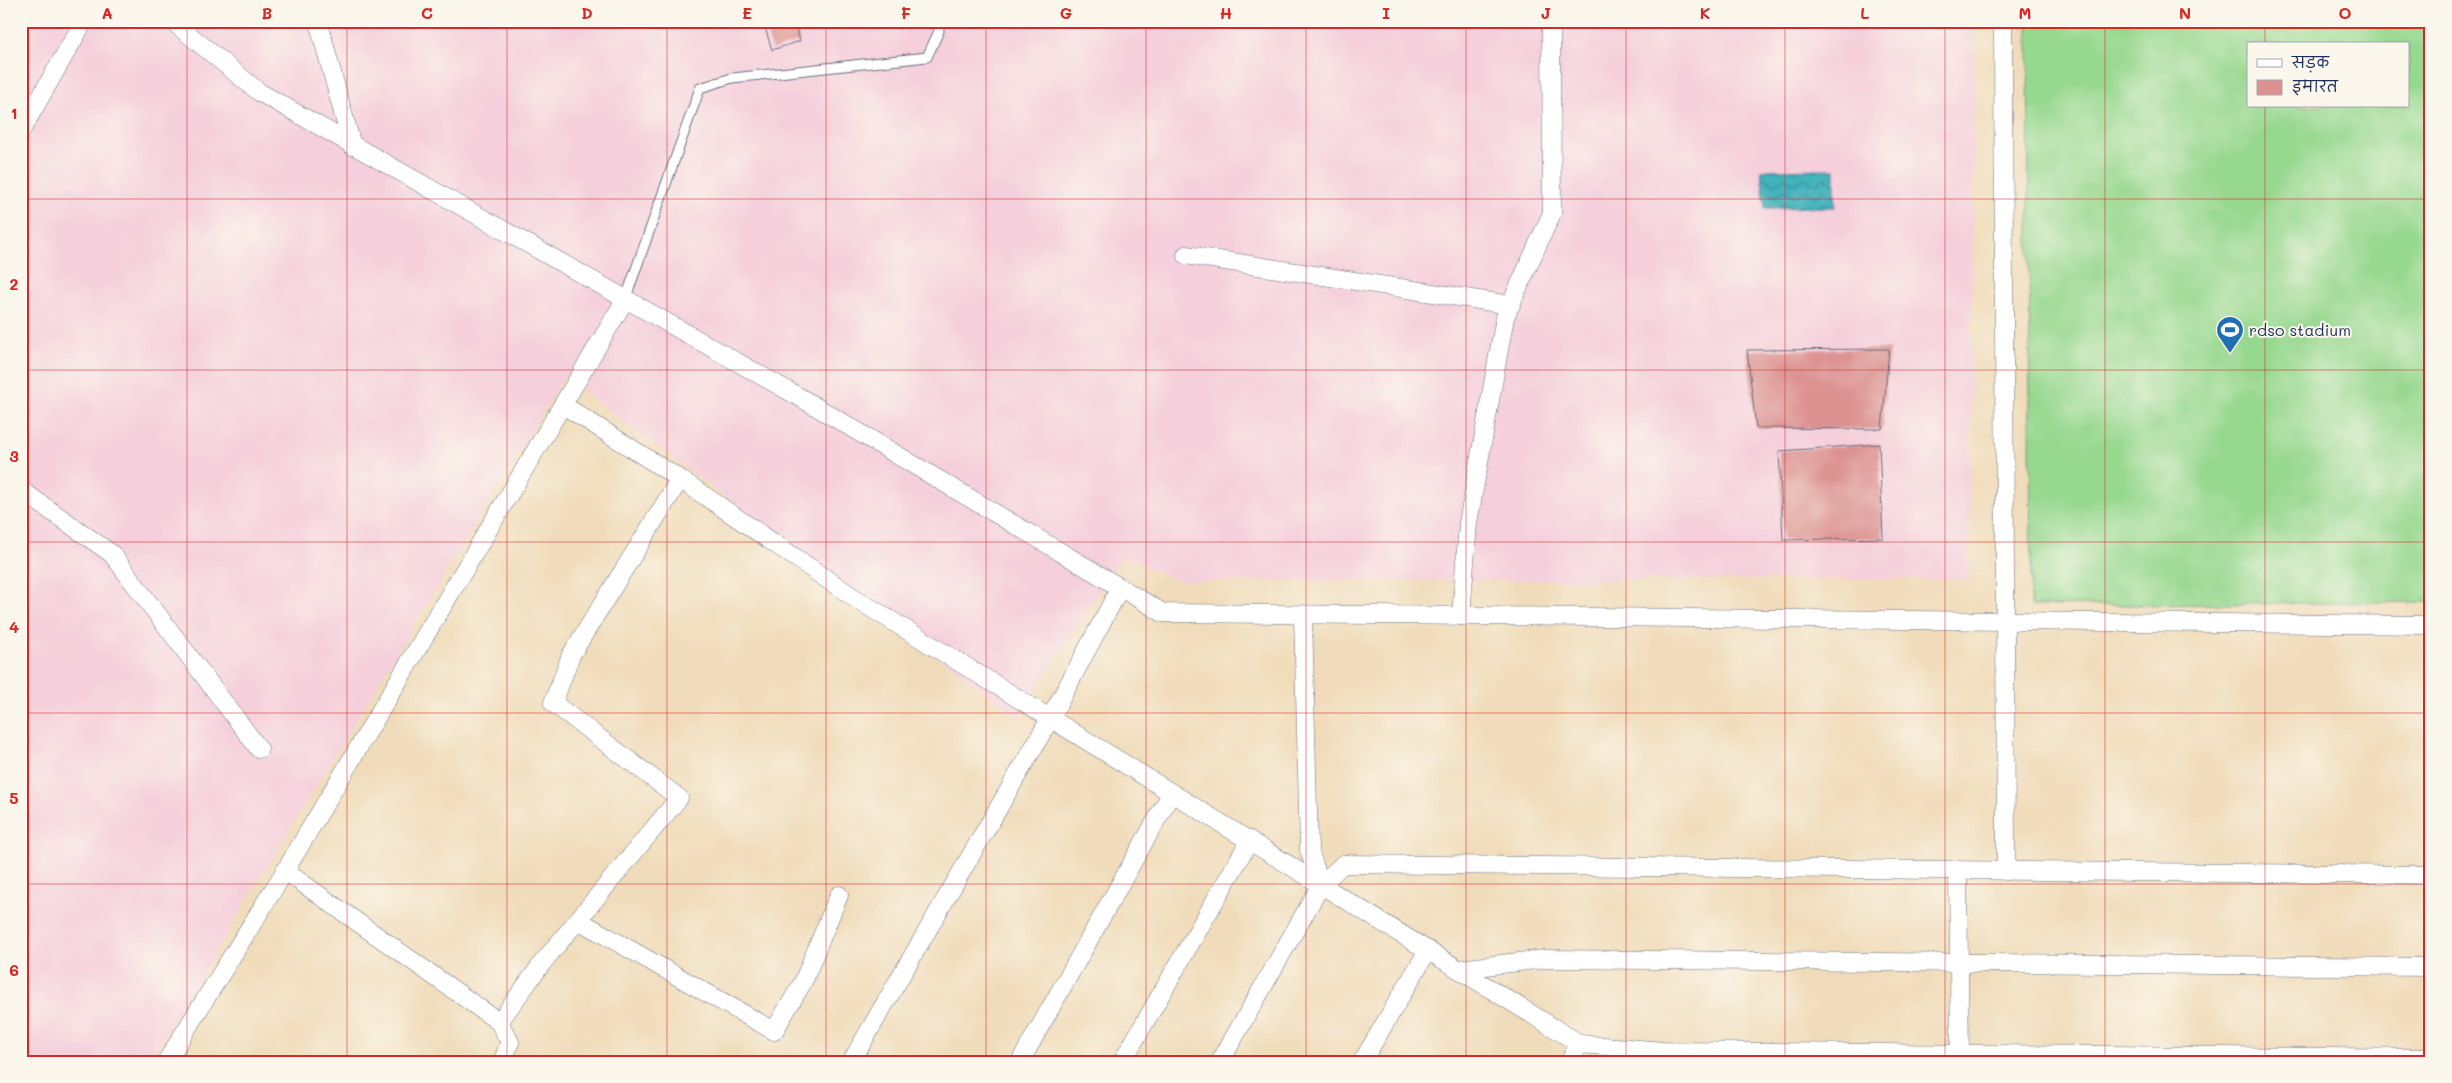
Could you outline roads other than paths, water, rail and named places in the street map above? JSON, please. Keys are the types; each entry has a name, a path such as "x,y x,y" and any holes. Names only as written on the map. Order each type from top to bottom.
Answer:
{"street":[{"path":"21,131 84,21"},
{"path":"172,21 259,92 808,402 1163,613 2431,625"},
{"path":"318,21 352,146"},
{"path":"1460,616 1468,523 1505,317 1552,213 1551,21"},
{"path":"2003,21 2006,871"},
{"path":"1186,255 1511,305"},
{"path":"166,1062 285,871 625,300"},
{"path":"564,405 680,479 853,597 1580,1044 1663,1057 2431,1058"},
{"path":"499,1022 543,962 679,798 553,703 571,655 680,479"},
{"path":"21,490 112,554 259,750"},
{"path":"850,1062 1050,719 1120,588"},
{"path":"1303,615 1310,850 1321,885"},
{"path":"1020,1062 1171,794"},
{"path":"1122,1062 1250,840"},
{"path":"1220,1062 1321,885 1343,864 2431,875"},
{"path":"1958,870 1960,1058"},
{"path":"285,871 499,1022 510,1042 502,1062"},
{"path":"578,920 774,1031 803,982 839,894"},
{"path":"1362,1062 1428,950"},
{"path":"1460,970 1544,959 2431,968"},
{"path":"1570,1062 1580,1044"}],"lane":[{"path":"625,300 700,88 732,78 927,57 939,31 938,21"}],"water":[{"path":"1835,169 1835,207 1765,208 1761,170"}],"place":[{"name":"rdso stadium","path":"2230,354"}]}
